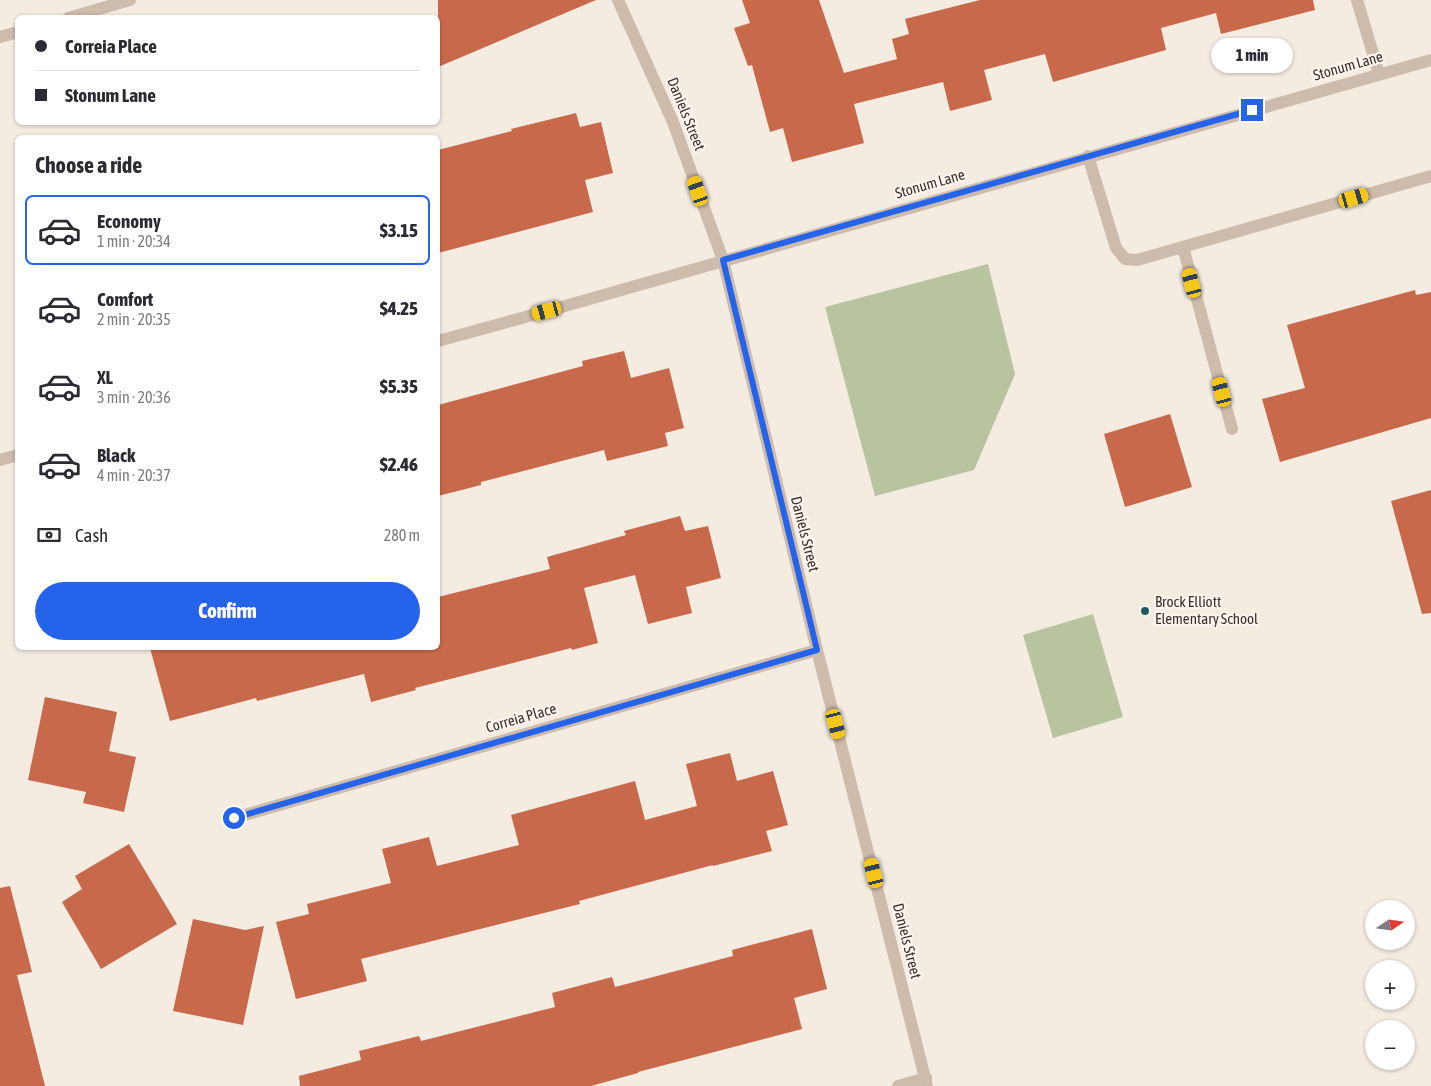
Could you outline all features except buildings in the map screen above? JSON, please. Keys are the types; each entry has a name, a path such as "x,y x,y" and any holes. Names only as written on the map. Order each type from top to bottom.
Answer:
{"street":[{"path":"78,15 130,0"},
{"name":"Daniels Street","path":"618,0 673,122 723,260 817,650 927,1082"},
{"path":"1357,0 1379,74"},
{"path":"0,37 15,33"},
{"name":"Stonum Lane","path":"440,340 1431,60"},
{"path":"1088,156 1116,248 1126,259 1137,260 1431,176"},
{"path":"1182,247 1232,429"},
{"path":"0,460 15,456"},
{"name":"Correia Place","path":"234,818 817,650"},
{"path":"898,1086 927,1082"}],"green space":[{"path":"988,264 1015,374 974,470 875,496 825,307"},
{"path":"1093,614 1123,717 1053,738 1023,635"}],"place":[{"name":"Brock Elliott Elementary School","path":"1145,611"}],"route":[{"path":"234,818 817,650 723,260 1252,110"}]}
